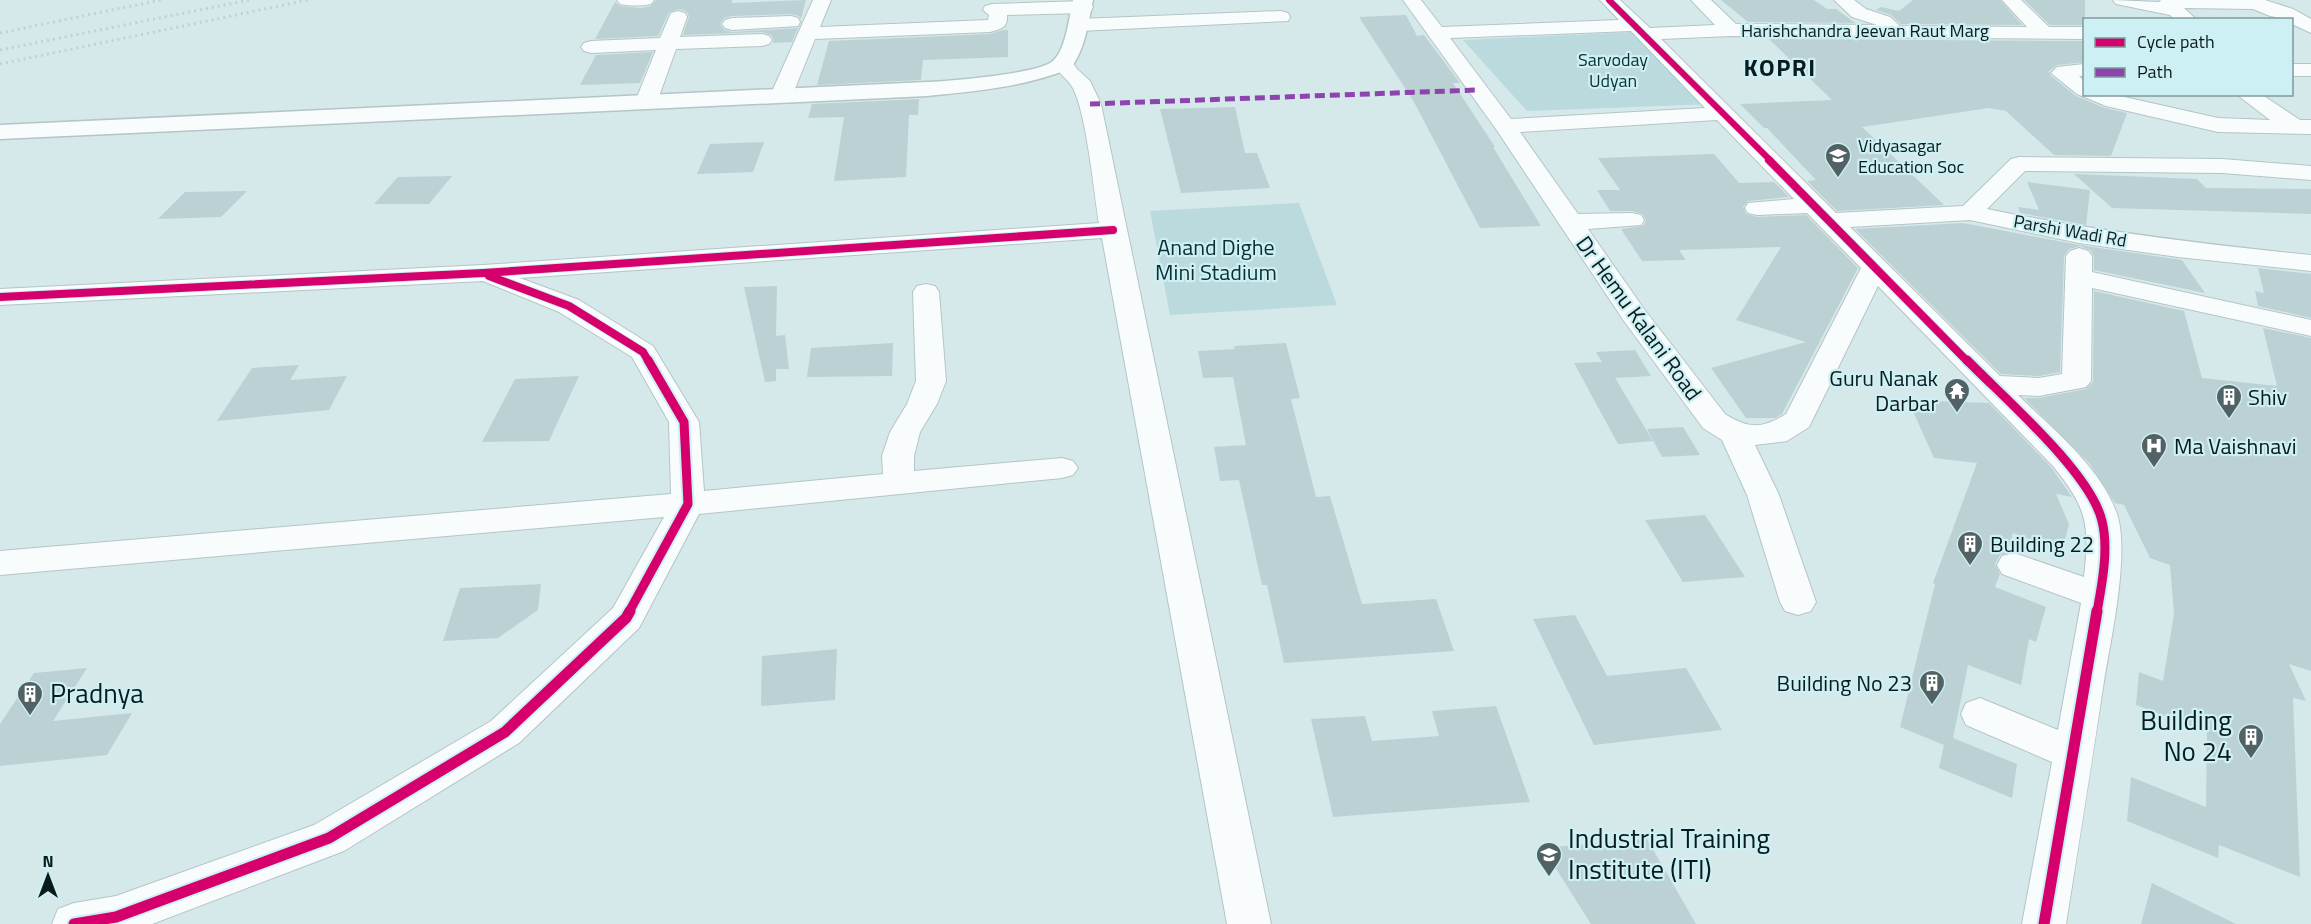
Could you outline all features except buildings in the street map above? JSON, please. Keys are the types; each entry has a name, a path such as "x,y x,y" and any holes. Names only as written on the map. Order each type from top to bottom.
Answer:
{"main road":[{"path":"0,121 65,122 783,90 979,84 1039,75 1064,64 1065,57 1074,48 1082,10"},
{"path":"0,132 65,122"}],"street":[{"path":"626,0 645,0"},
{"path":"783,90 811,34 822,0"},
{"name":"Dr Hemu Kalani Road","path":"1412,0 1504,126 1634,315 1714,421 1735,434"},
{"path":"1609,0 1641,29 2064,459 2086,486 2101,515 2103,544 2100,596 2044,924"},
{"path":"1700,0 1731,30"},
{"path":"2011,0 2043,33"},
{"path":"2122,0 2180,15"},
{"path":"2180,15 2167,4 2193,1 2247,1 2286,13 2311,27"},
{"path":"1841,5 1862,19 1887,31"},
{"path":"591,47 673,29 811,34 990,26 998,24 995,10 1082,10 1281,17"},
{"path":"2286,13 2311,13"},
{"path":"673,29 762,40"},
{"path":"648,96 673,29"},
{"name":"Harishchandra Jeevan Raut Marg","path":"1435,33 1641,29 2083,33"},
{"path":"2293,33 2311,33"},
{"path":"1064,64 1069,73 1080,81 1090,104 1249,924"},
{"path":"2083,70 2061,73 2083,89"},
{"path":"2293,70 2311,70"},
{"path":"2099,96 2200,122 2237,127 2303,127"},
{"path":"2165,96 2200,122"},
{"path":"2249,96 2303,127"},
{"path":"1504,126 1722,112"},
{"path":"1970,213 2019,164 2222,166 2311,173"},
{"name":"Parshi Wadi Rd","path":"1757,208 1822,213 1970,213 2079,234 2178,249 2311,263"},
{"path":"1570,222 1632,220"},
{"path":"0,297 483,273 1113,230"},
{"path":"1991,385 2039,387 2076,381 2079,234"},
{"path":"1798,602 1763,495 1735,434 1776,434 1798,420 1875,267"},
{"path":"74,924 117,917 329,838 505,732 626,618 687,504 684,422 643,352 569,306 483,273"},
{"path":"2078,277 2311,328"},
{"path":"900,484 898,456 905,432 922,404 932,381 926,292"},
{"path":"0,563 687,504 1062,468"},
{"path":"2014,565 2100,596"},
{"path":"1980,714 2073,754"}],"green space":[{"name":"Sarvoday Udyan","path":"1636,32 1714,104 1527,111 1463,40"},
{"name":"Anand Dighe Mini Stadium","path":"1299,203 1337,305 1170,315 1150,211"}],"railway":[{"path":"0,33 161,0"},
{"path":"0,50 249,0"},
{"path":"0,64 308,0"}],"marked path":[{"path":"1090,104 1477,90"}],"cycle path":[{"path":"1609,0 2064,459 2097,505 2104,533 2100,596 2044,924"},
{"path":"0,297 483,273 1113,230"},
{"path":"74,924 116,917 329,838 505,732 626,618 688,504 684,422 643,352 569,306 489,276"}],"place":[{"name":"Vidyasagar Education Soc","path":"1838,179"},
{"name":"Guru Nanak Darbar","path":"1957,414"},
{"name":"Shiv","path":"2229,420"},
{"name":"Ma Vaishnavi","path":"2154,469"},
{"name":"Building 22","path":"1970,567"},
{"name":"Building No 23","path":"1932,706"},
{"name":"Pradnya","path":"30,717"},
{"name":"Building No 24","path":"2251,760"},
{"name":"Industrial Training Institute (ITI)","path":"1549,878"}],"district":[{"name":"KOPRI","path":"1780,68"}]}
